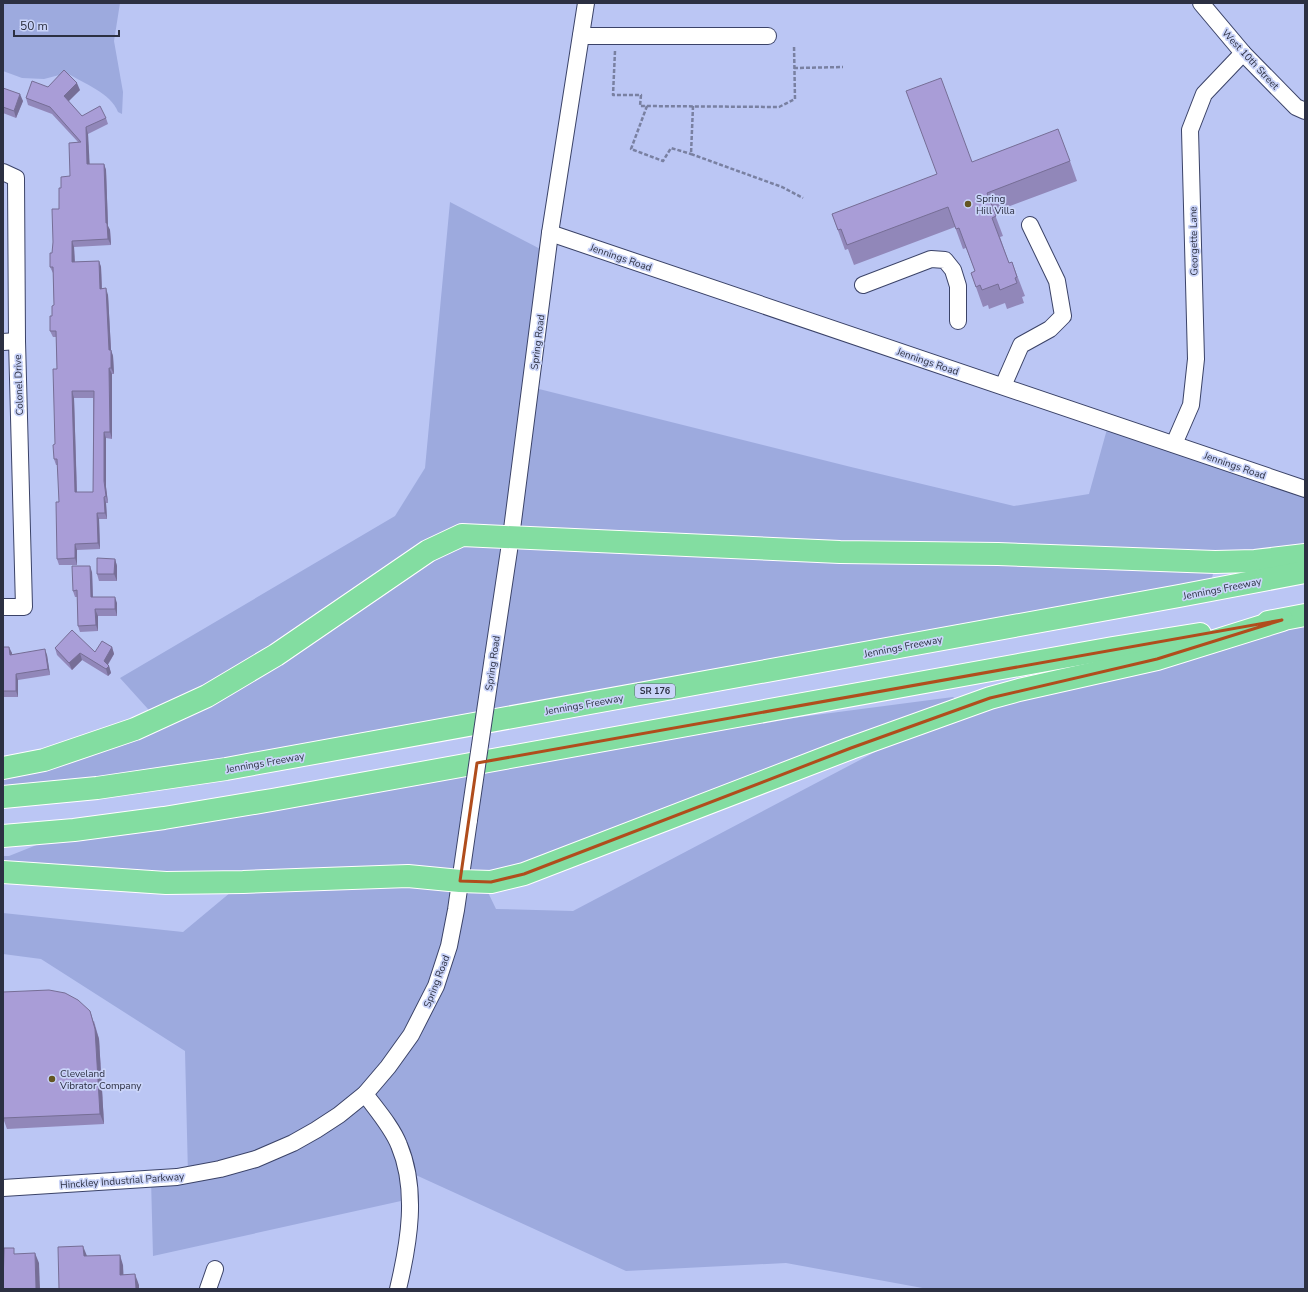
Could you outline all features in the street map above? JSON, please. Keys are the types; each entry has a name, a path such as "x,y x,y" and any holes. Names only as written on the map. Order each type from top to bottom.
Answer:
{"highway":[{"path":"3,768 44,760 128,732 207,696 276,656 428,551 462,535 840,552 998,554 1215,562 1255,561 1305,555"},
{"name":"Jennings Freeway","path":"3,797 97,788 226,769 1305,572"},
{"path":"3,836 74,830 164,818 272,800 1089,652 1305,615"},
{"path":"3,872 166,883 243,882 408,876 460,881 491,882 524,874 851,748 990,698 1157,659 1282,620"}],"street":[{"name":"Spring Road","path":"365,1094 388,1067 411,1035 436,986 449,946 456,910 511,537 550,233 586,3"},
{"name":"West 10th Street","path":"1201,3 1243,53 1296,107 1305,111"},
{"path":"581,36 768,36"},
{"name":"Georgette Lane","path":"1174,444 1191,405 1196,359 1190,130 1204,94 1243,53"},
{"name":"Colonel Drive","path":"3,172 16,178 10,341 24,607 3,607"},
{"path":"1003,386 1021,345 1050,329 1063,316 1057,280 1030,225"},
{"name":"Jennings Road","path":"550,233 1305,489"},
{"path":"863,285 931,259 945,260 953,270 958,286 958,321"},
{"path":"365,1094 386,1122 399,1144 407,1171 410,1199 408,1228 404,1265 398,1289"},
{"name":"Hinckley Industrial Parkway","path":"3,1188 177,1177 220,1169 256,1159 293,1143 339,1115 365,1094"},
{"path":"208,1289 215,1269"}],"path":[{"path":"615,46 613,95 640,95 640,106 779,107 795,99 794,45"},
{"path":"794,68 844,67"},
{"path":"647,106 631,149 663,161 671,148 782,187 802,198"},
{"path":"691,154 693,106"}],"highlighted area":[{"path":"1282,620 1157,659 990,698 851,748 524,874 491,882 460,881 477,763"}],"shaded area":[{"path":"3,3 120,3 114,41 123,92 122,114 118,112 109,99 103,94 67,73 44,79 22,78 3,71"},
{"path":"450,202 548,253 531,387 1014,506 1089,494 1109,422 1305,489 1305,555 1215,562 1210,590 3,797 3,768 157,719 120,678 395,516 425,468"},
{"path":"1305,615 1305,1289 928,1289 786,1263 626,1271 407,1171 410,1199 153,1256 151,1179 188,1175 185,1051 41,959 3,954 3,913 183,932 243,882 3,866 3,856 9,856 74,830 542,751 953,697 958,701 523,866 491,870 483,882 496,909 573,911 953,711"}],"building":[{"path":"64,70 77,83 64,96 82,116 100,106 106,118 86,127 87,164 104,164 108,239 72,241 72,262 99,261 100,289 106,288 109,350 111,350 111,368 109,368 110,432 104,432 104,481 106,496 104,497 105,513 97,513 98,543 75,544 75,558 57,559 56,502 59,502 57,459 54,459 53,445 55,444 53,369 57,369 56,331 50,331 50,316 52,316 52,306 54,305 53,267 50,267 50,253 52,253 53,242 52,209 59,209 59,188 61,188 61,177 70,176 69,143 81,142 50,107 26,98 32,81 48,87","holes":["72,391 94,391 93,492 75,492"]},
{"name":"Spring Hill Villa","path":"941,78 972,162 1058,129 1070,161 987,193 996,216 992,218 1009,263 1012,262 1017,277 1015,278 1017,283 1000,290 998,284 982,290 980,285 976,287 971,273 975,271 959,228 956,229 948,207 847,245 841,229 838,230 832,214 937,174 906,91"},
{"path":"3,88 20,94 14,111 3,107"},
{"path":"97,558 115,559 114,574 97,574"},
{"path":"72,566 90,566 91,597 115,597 115,609 95,609 96,625 78,626 77,590 73,591"},
{"path":"72,630 95,652 102,641 112,647 104,661 109,666 106,669 80,653 69,663 55,648"},
{"path":"3,647 9,647 10,655 45,649 48,669 16,674 16,691 3,691"},
{"name":"Cleveland Vibrator Company","path":"49,990 65,993 78,1000 90,1011 95,1029 100,1114 3,1118 3,992"},
{"path":"83,1246 84,1256 120,1255 120,1275 135,1274 136,1289 59,1289 58,1247"},
{"path":"4,1248 14,1248 14,1254 35,1253 36,1289 3,1289"}],"place":[{"name":"Spring Hill Villa","path":"968,204"},
{"name":"Cleveland Vibrator Company","path":"52,1079"}]}
